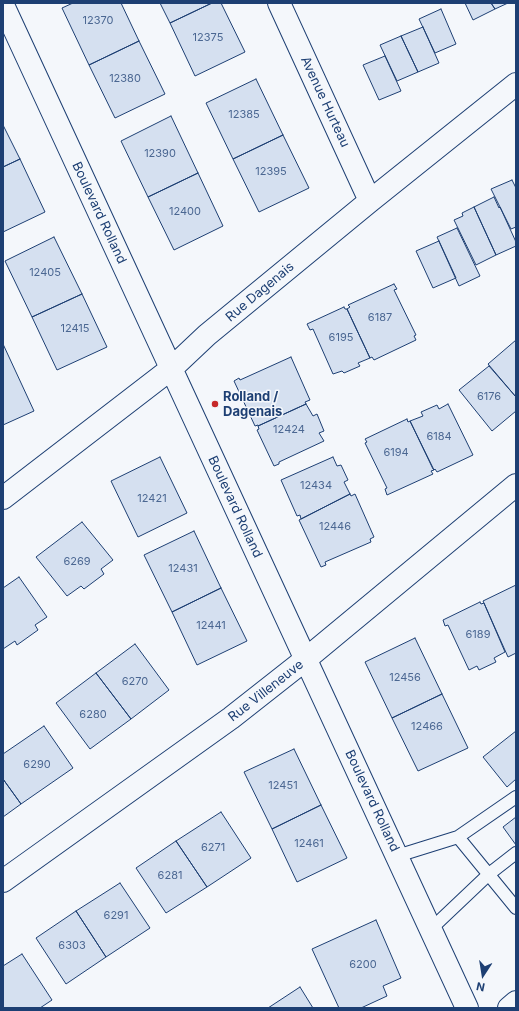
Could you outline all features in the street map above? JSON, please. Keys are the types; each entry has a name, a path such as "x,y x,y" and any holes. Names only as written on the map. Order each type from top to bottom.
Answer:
{"street":[{"name":"Avenue Hurteau","path":"279,3 370,201"},
{"name":"Boulevard Rolland","path":"3,5 467,1008"},
{"name":"Rue Dagenais","path":"3,498 172,368 207,335 370,201 516,84"},
{"name":"Rue Villeneuve","path":"3,881 231,718 306,659 516,485"},
{"path":"509,1008 516,1002"}],"lane":[{"path":"398,856 458,837 516,797"},
{"path":"458,837 515,903"},
{"path":"431,929 489,874 516,853"}],"building":[{"path":"73,3 121,3 139,41 89,65 62,8"},
{"path":"160,3 212,3 170,23"},
{"path":"212,3 221,3 245,52 195,76 170,23"},
{"path":"465,3 491,3 495,9 473,20"},
{"path":"491,3 508,3 495,9"},
{"path":"441,9 456,44 435,53 419,19"},
{"path":"423,27 439,63 418,72 401,36"},
{"path":"401,36 418,72 397,81 380,45"},
{"path":"139,41 165,94 115,118 89,65"},
{"path":"385,56 401,91 379,100 363,65"},
{"path":"256,79 283,135 233,159 206,103"},
{"path":"171,116 198,173 148,197 121,141"},
{"path":"3,125 20,159 3,167"},
{"path":"283,135 309,188 259,212 233,159"},
{"path":"20,159 45,212 3,232 3,167"},
{"path":"198,173 223,226 174,250 148,197"},
{"path":"512,180 516,188 516,227 511,229 491,189"},
{"path":"494,197 516,242 516,246 496,255 474,207"},
{"path":"474,207 496,255 476,265 454,220 463,216 462,213"},
{"path":"457,228 480,276 459,286 437,237"},
{"path":"54,237 82,294 32,317 5,261"},
{"path":"439,241 456,278 433,288 416,251"},
{"path":"394,284 397,289 394,290 416,335 414,336 416,340 374,360 372,357 370,358 347,309 350,307 348,305"},
{"path":"82,294 107,347 57,370 32,317"},
{"path":"344,307 347,309 370,358 358,363 360,366 344,373 342,371 333,374 313,329 310,330 307,324"},
{"path":"516,340 516,397 488,364"},
{"path":"3,344 34,411 3,425"},
{"path":"291,357 310,400 305,402 306,404 255,426 234,381 239,378 240,380"},
{"path":"489,366 516,397 516,411 492,431 459,390"},
{"path":"306,404 313,416 317,414 324,431 319,433 324,441 279,462 279,464 274,466 257,430 259,429 258,426"},
{"path":"448,404 473,455 437,472 435,469 434,470 410,421 423,416 421,412 437,405 439,409"},
{"path":"407,419 408,422 410,421 434,470 431,471 433,474 387,495 385,489 387,488 365,443 367,442 365,439"},
{"path":"160,457 187,513 138,537 111,481"},
{"path":"333,457 337,466 341,465 348,480 344,482 350,494 301,519 300,515 297,516 281,480"},
{"path":"350,494 351,496 355,494 374,537 370,539 371,542 325,562 326,565 321,567 299,520"},
{"path":"82,522 113,560 101,569 104,574 84,589 81,586 67,596 36,557"},
{"path":"194,531 221,588 172,612 144,555"},
{"path":"19,577 47,617 35,625 38,630 17,645 15,641 3,649 3,588"},
{"path":"516,585 516,653 508,657 483,601"},
{"path":"221,588 247,641 197,665 172,612"},
{"path":"480,602 481,604 484,603 505,652 494,658 496,662 479,670 477,666 469,670 448,625 445,626 443,620"},
{"path":"415,638 442,694 392,718 365,662"},
{"path":"135,644 169,690 131,719 96,673"},
{"path":"96,673 131,719 90,749 56,703"},
{"path":"442,694 468,748 418,771 392,718"},
{"path":"44,726 73,768 21,804 3,779 3,754"},
{"path":"516,731 516,779 507,787 483,757"},
{"path":"294,749 321,805 272,829 244,772"},
{"path":"3,779 21,804 3,817"},
{"path":"321,805 347,858 297,882 272,829"},
{"path":"221,812 251,858 207,887 176,841"},
{"path":"516,817 516,845 503,827"},
{"path":"176,841 207,887 166,913 136,868"},
{"path":"120,883 150,928 106,957 76,911"},
{"path":"76,911 106,957 66,984 36,938"},
{"path":"376,920 401,978 383,986 387,996 361,1008 339,1008 312,949"},
{"path":"22,954 52,1000 40,1008 3,1008 3,966"},
{"path":"300,987 313,1008 268,1008"}],"place":[{"name":"Rolland / Dagenais","path":"215,404"}]}
